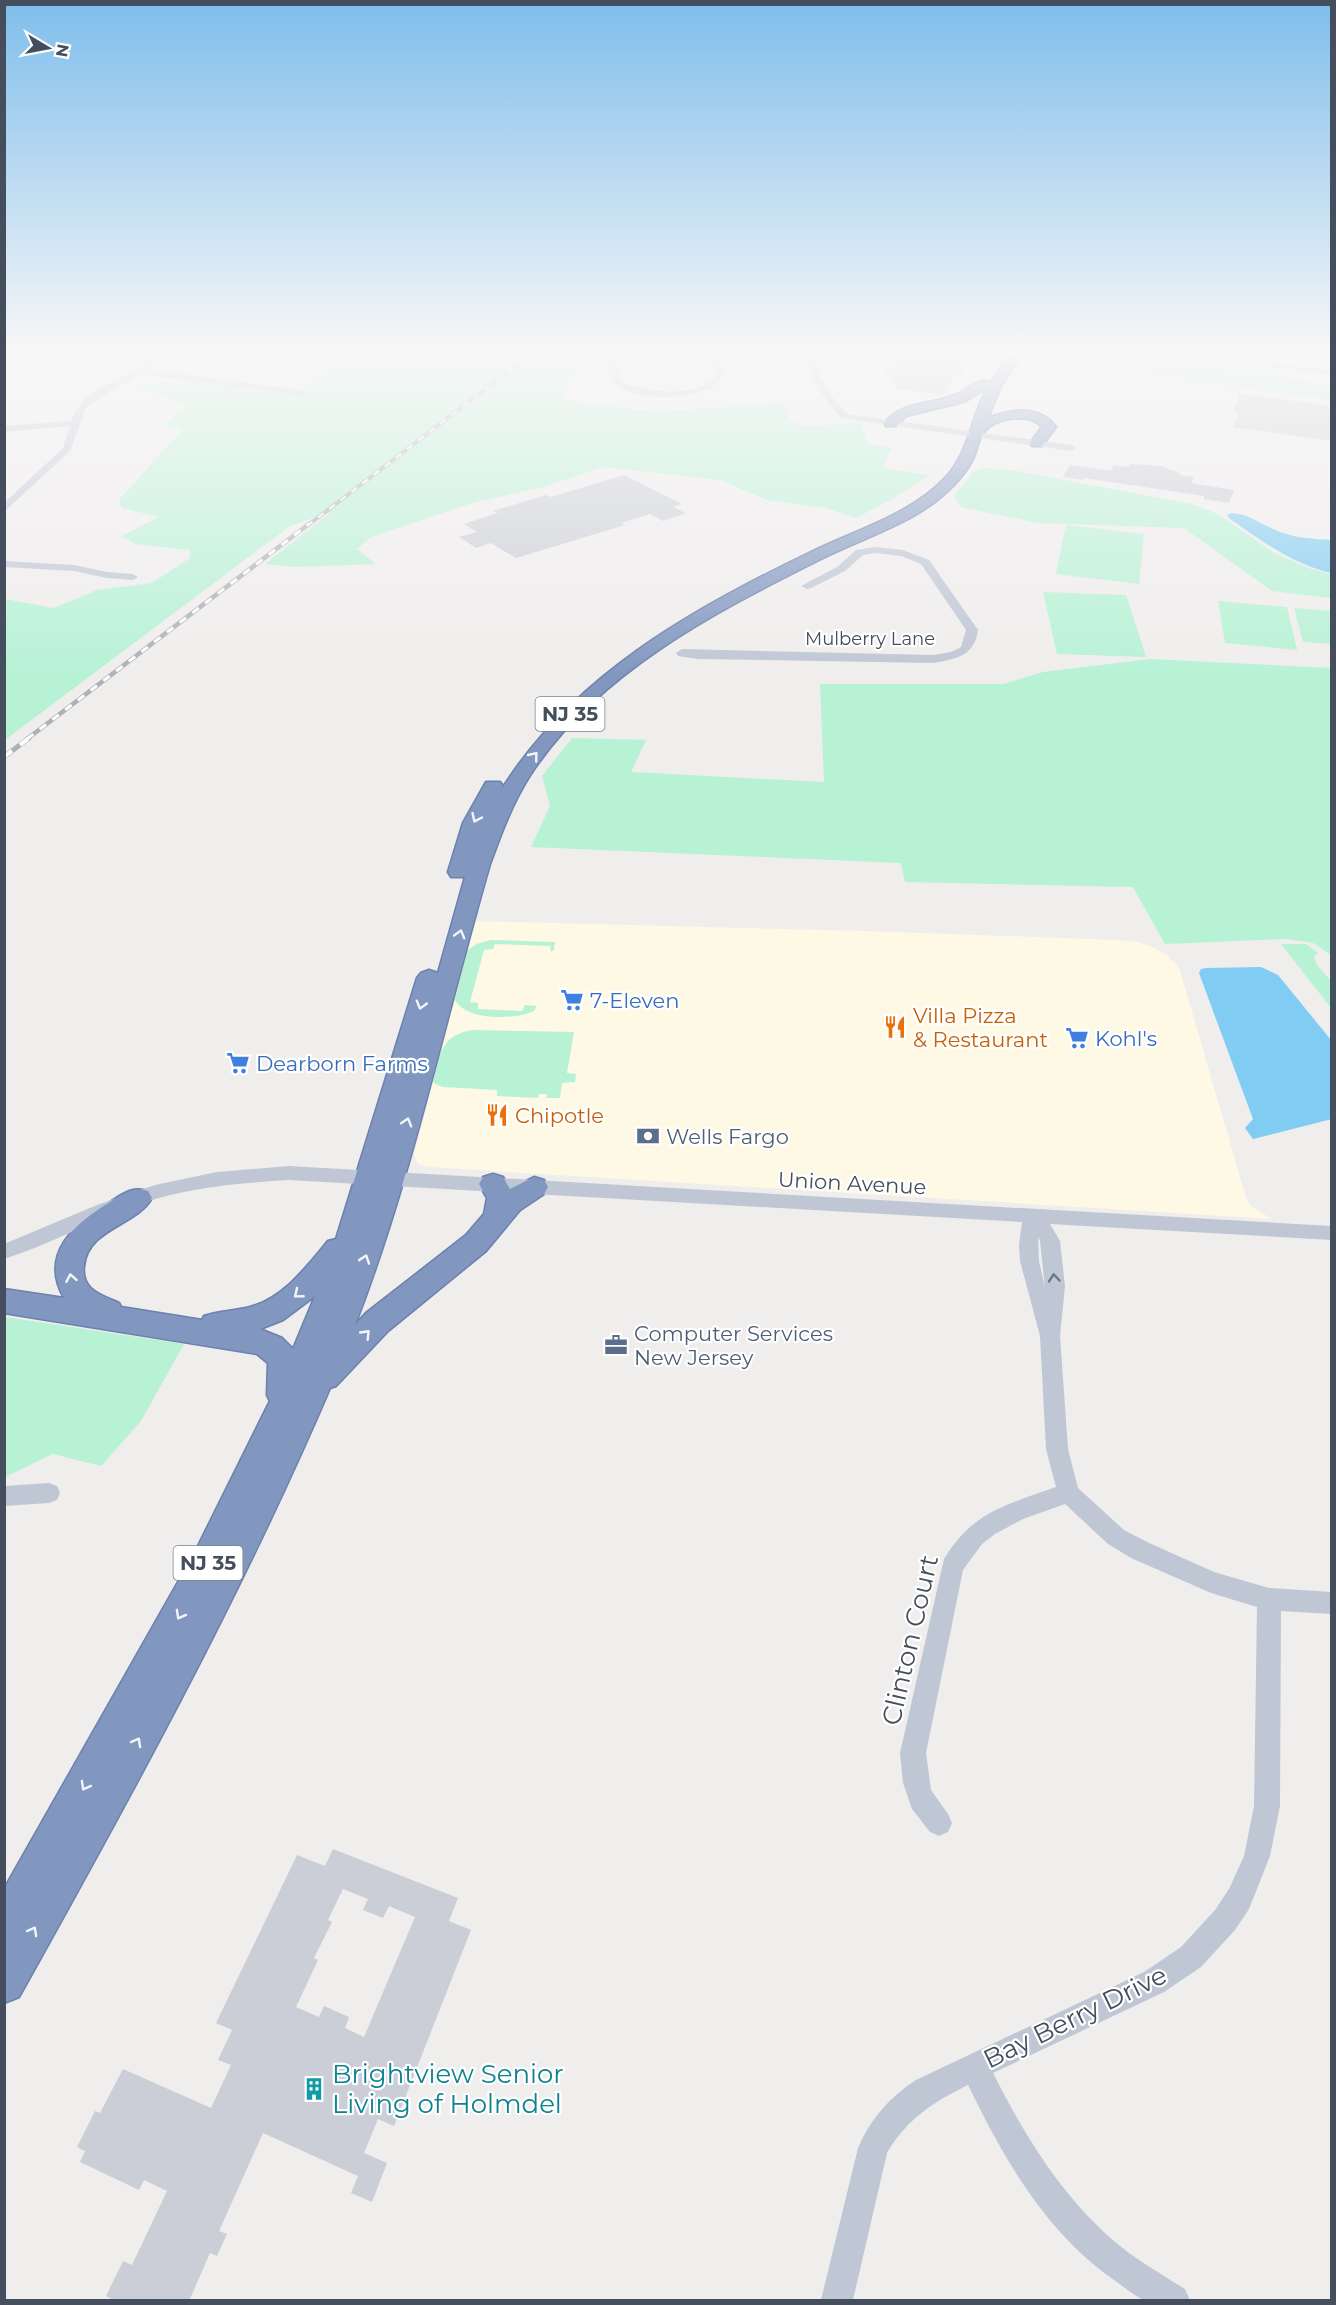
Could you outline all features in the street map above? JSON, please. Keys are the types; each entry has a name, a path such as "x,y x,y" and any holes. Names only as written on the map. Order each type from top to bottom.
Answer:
{"highway":[{"name":"NJ 35","path":"4,1982 244,1542 279,1468 359,1276 380,1177 473,823 494,784 518,749 555,713 646,640 712,599 896,510 923,493 942,475 951,463"},
{"name":"NJ 35","path":"4,1930 213,1554 242,1498 282,1410 316,1332 350,1234 380,1177 485,849 504,802 532,758 567,717 618,672 687,625 804,562 924,503 957,474 966,463"},
{"path":"682,653 672,645 687,625"},
{"path":"618,672 652,655 682,653"},
{"path":"493,1184 501,1197 498,1216"},
{"path":"311,1391 377,1322 476,1243 510,1203 534,1187"},
{"path":"131,1322 84,1301 72,1287 68,1275 70,1258 83,1237 138,1198"},
{"path":"176,1328 231,1324 277,1309 304,1290 350,1234"},
{"path":"4,1301 131,1322 243,1337 262,1342 278,1350 284,1361 282,1410"}],"street":[{"path":"4,509 53,463"},
{"name":"Mulberry Lane","path":"682,653 710,656 933,659 961,653 969,647 972,630 925,562 903,553 875,550 860,552 841,569 807,586"},
{"path":"4,564 74,568 112,576 134,577"},
{"name":"Union Avenue","path":"4,1252 138,1198 205,1180 289,1173 1332,1233"},
{"path":"1033,1216 1028,1235 1033,1280 1050,1336 1057,1449 1068,1493 1098,1522 1139,1550 1211,1582 1269,1599 1332,1603"},
{"path":"4,1496 49,1492"},
{"name":"Clinton Court","path":"939,1823 925,1809 920,1799 913,1770 914,1753 952,1567 961,1549 976,1533 993,1521 1068,1493"},
{"name":"Bay Berry Drive","path":"837,2301 873,2148 884,2128 913,2098 974,2066 1170,1973 1209,1940 1239,1899 1257,1856 1267,1806 1269,1599"},
{"path":"974,2066 1017,2151 1061,2211 1110,2258 1174,2301"}],"shaded area":[{"path":"475,921 1119,940 1138,942 1155,948 1179,967 1247,1201 1252,1207 1272,1219 428,1167 418,1164 414,1155"}],"green space":[{"path":"153,463 885,463 882,468 929,475 894,498 856,518 826,508 767,500 721,480 604,467 547,486 472,503 371,537 357,549 376,564 296,567 265,564 331,512 290,526 5,740 5,599 54,608 97,590 152,583 190,558 190,550 135,544 122,536 159,517 122,508 119,500"},
{"path":"984,468 1012,470 1192,504 1218,514 1274,553 1311,569 1331,574 1331,598 1272,591 1184,528 1037,523 961,507 954,496 973,472"},
{"path":"1066,525 1144,534 1139,584 1056,574"},
{"path":"1043,592 1126,595 1146,657 1057,654"},
{"path":"1218,601 1287,607 1297,650 1225,643"},
{"path":"1294,608 1331,611 1331,644 1303,642"},
{"path":"1150,659 1331,668 1331,955 1313,943 1287,939 1165,944 1133,887 905,882 901,863 531,847 550,806 542,776 572,738 646,740 631,772 824,782 820,684 1004,684 1043,672"},
{"path":"491,940 555,942 554,950 551,952 550,946 495,944 493,949 484,950 470,1002 478,1003 478,1009 522,1011 525,1005 537,1006 534,1011 515,1016 492,1017 469,1012 455,1000 467,951 476,944"},
{"path":"1281,944 1306,944 1318,953 1314,957 1317,965 1331,981 1331,1008"},
{"path":"473,1030 574,1032 567,1073 576,1074 575,1082 562,1083 560,1098 546,1098 547,1094 539,1094 538,1098 497,1096 497,1090 443,1087 435,1084 433,1081 440,1054 448,1041 454,1036"},
{"path":"5,1317 184,1344 141,1421 101,1466 53,1454 5,1477"}],"water":[{"path":"1231,513 1250,518 1286,534 1331,540 1331,573 1304,564 1278,551 1230,519 1227,515"},
{"path":"1261,967 1278,975 1331,1040 1332,1119 1253,1139 1245,1128 1253,1119 1199,973 1201,969 1206,968"}],"building":[{"path":"1130,464 1161,466 1180,473 1179,475 1194,477 1191,483 1234,490 1229,503 1204,499 1204,496 1084,478 1083,480 1063,477 1070,465 1111,471 1114,465 1128,467"},
{"path":"624,475 682,504 673,507 686,513 663,521 650,514 621,523 625,525 516,558 491,543 476,548 459,537 477,532 464,524 498,513 493,511 546,495 551,497"},
{"name":"Brightview Senior Living of Holmdel","path":"333,1849 458,1898 449,1921 471,1930 394,2126 378,2119 364,2153 387,2163 372,2202 351,2193 358,2176 263,2133 219,2231 227,2234 217,2256 210,2253 189,2301 115,2301 106,2296 123,2261 132,2265 167,2191 144,2180 139,2190 80,2162 85,2151 77,2147 95,2111 100,2113 123,2069 211,2108 231,2065 218,2060 232,2030 216,2023 297,1855 325,1866","holes":["343,1889 368,1899 363,1910 383,1918 389,1906 415,1917 364,2037 345,2028 349,2017 324,2006 319,2017 296,2007 318,1960 314,1958 332,1922 328,1920"]}],"railway":[{"path":"307,526 390,463"},
{"path":"27,739 309,524"},
{"path":"4,757 29,738"}],"place":[{"name":"7-Eleven","path":"572,1000"},
{"name":"Villa Pizza & Restaurant","path":"895,1027"},
{"name":"Kohl's","path":"1077,1038"},
{"name":"Dearborn Farms","path":"238,1063"},
{"name":"Chipotle","path":"497,1115"},
{"name":"Wells Fargo","path":"648,1136"},
{"name":"Computer Services New Jersey","path":"616,1345"},
{"name":"Brightview Senior Living of Holmdel","path":"314,2089"}]}
